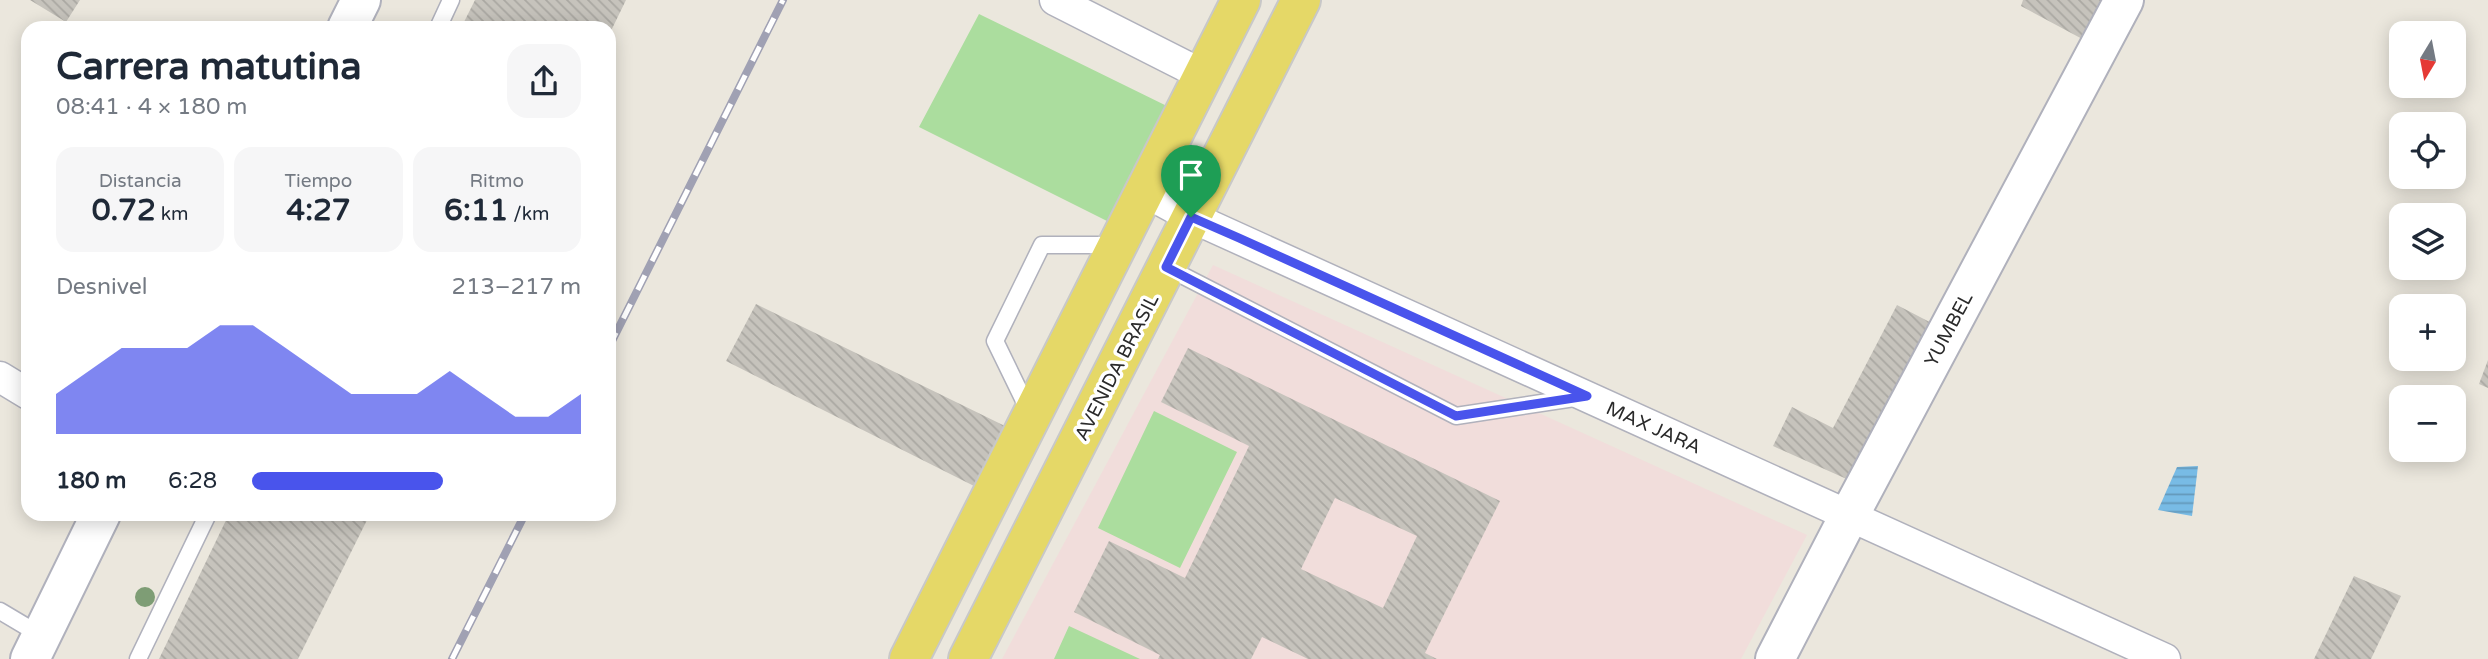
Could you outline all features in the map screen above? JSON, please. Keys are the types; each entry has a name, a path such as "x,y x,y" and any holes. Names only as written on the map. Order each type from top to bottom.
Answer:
{"main road":[{"path":"909,659 1241,0"},
{"name":"AVENIDA BRASIL","path":"968,659 1301,0"}],"street":[{"path":"350,21 361,0"},
{"path":"1055,0 1203,75"},
{"name":"YUMBEL","path":"1775,659 2124,0"},
{"name":"MAX JARA","path":"1145,192 1191,217 2165,659"},
{"path":"0,377 21,390"},
{"path":"36,648 98,521"}],"lane":[{"path":"441,21 451,0"},
{"path":"1032,416 995,341 1042,245 1118,245"},
{"path":"1166,267 1456,416 1587,396"},
{"path":"138,659 205,521"},
{"path":"0,611 36,648"}],"shaded area":[{"path":"1213,265 1807,535 1741,659 1002,659"}],"green space":[{"path":"979,14 1173,109 1115,225 919,127"},
{"path":"1154,411 1237,452 1180,568 1098,528"},
{"path":"1069,626 1140,659 1054,659"}],"water":[{"path":"2198,466 2192,516 2158,510 2177,467"}],"building":[{"path":"30,0 80,0 64,21"},
{"path":"475,0 626,0 616,21 464,21"},
{"path":"2023,0 2107,0 2086,41 2021,6"},
{"path":"756,304 1009,428 976,487 726,361"},
{"path":"1897,305 1943,329 1860,485 1773,446 1792,407 1833,428"},
{"path":"1188,348 1500,501 1425,653 1437,659 1308,659 1262,637 1251,659 1158,659 1160,655 1074,612 1109,541 1185,578 1249,446 1161,402","holes":["1335,498 1417,536 1383,608 1301,569"]},
{"path":"2488,360 2488,388 2479,384"},
{"path":"226,521 367,521 298,659 159,659"},
{"path":"2354,576 2401,596 2371,659 2314,659"}],"railway":[{"path":"616,333 783,0"},
{"path":"452,659 521,521"}],"route":[{"path":"1191,217 1587,396 1456,416 1166,267 1191,217"}]}
